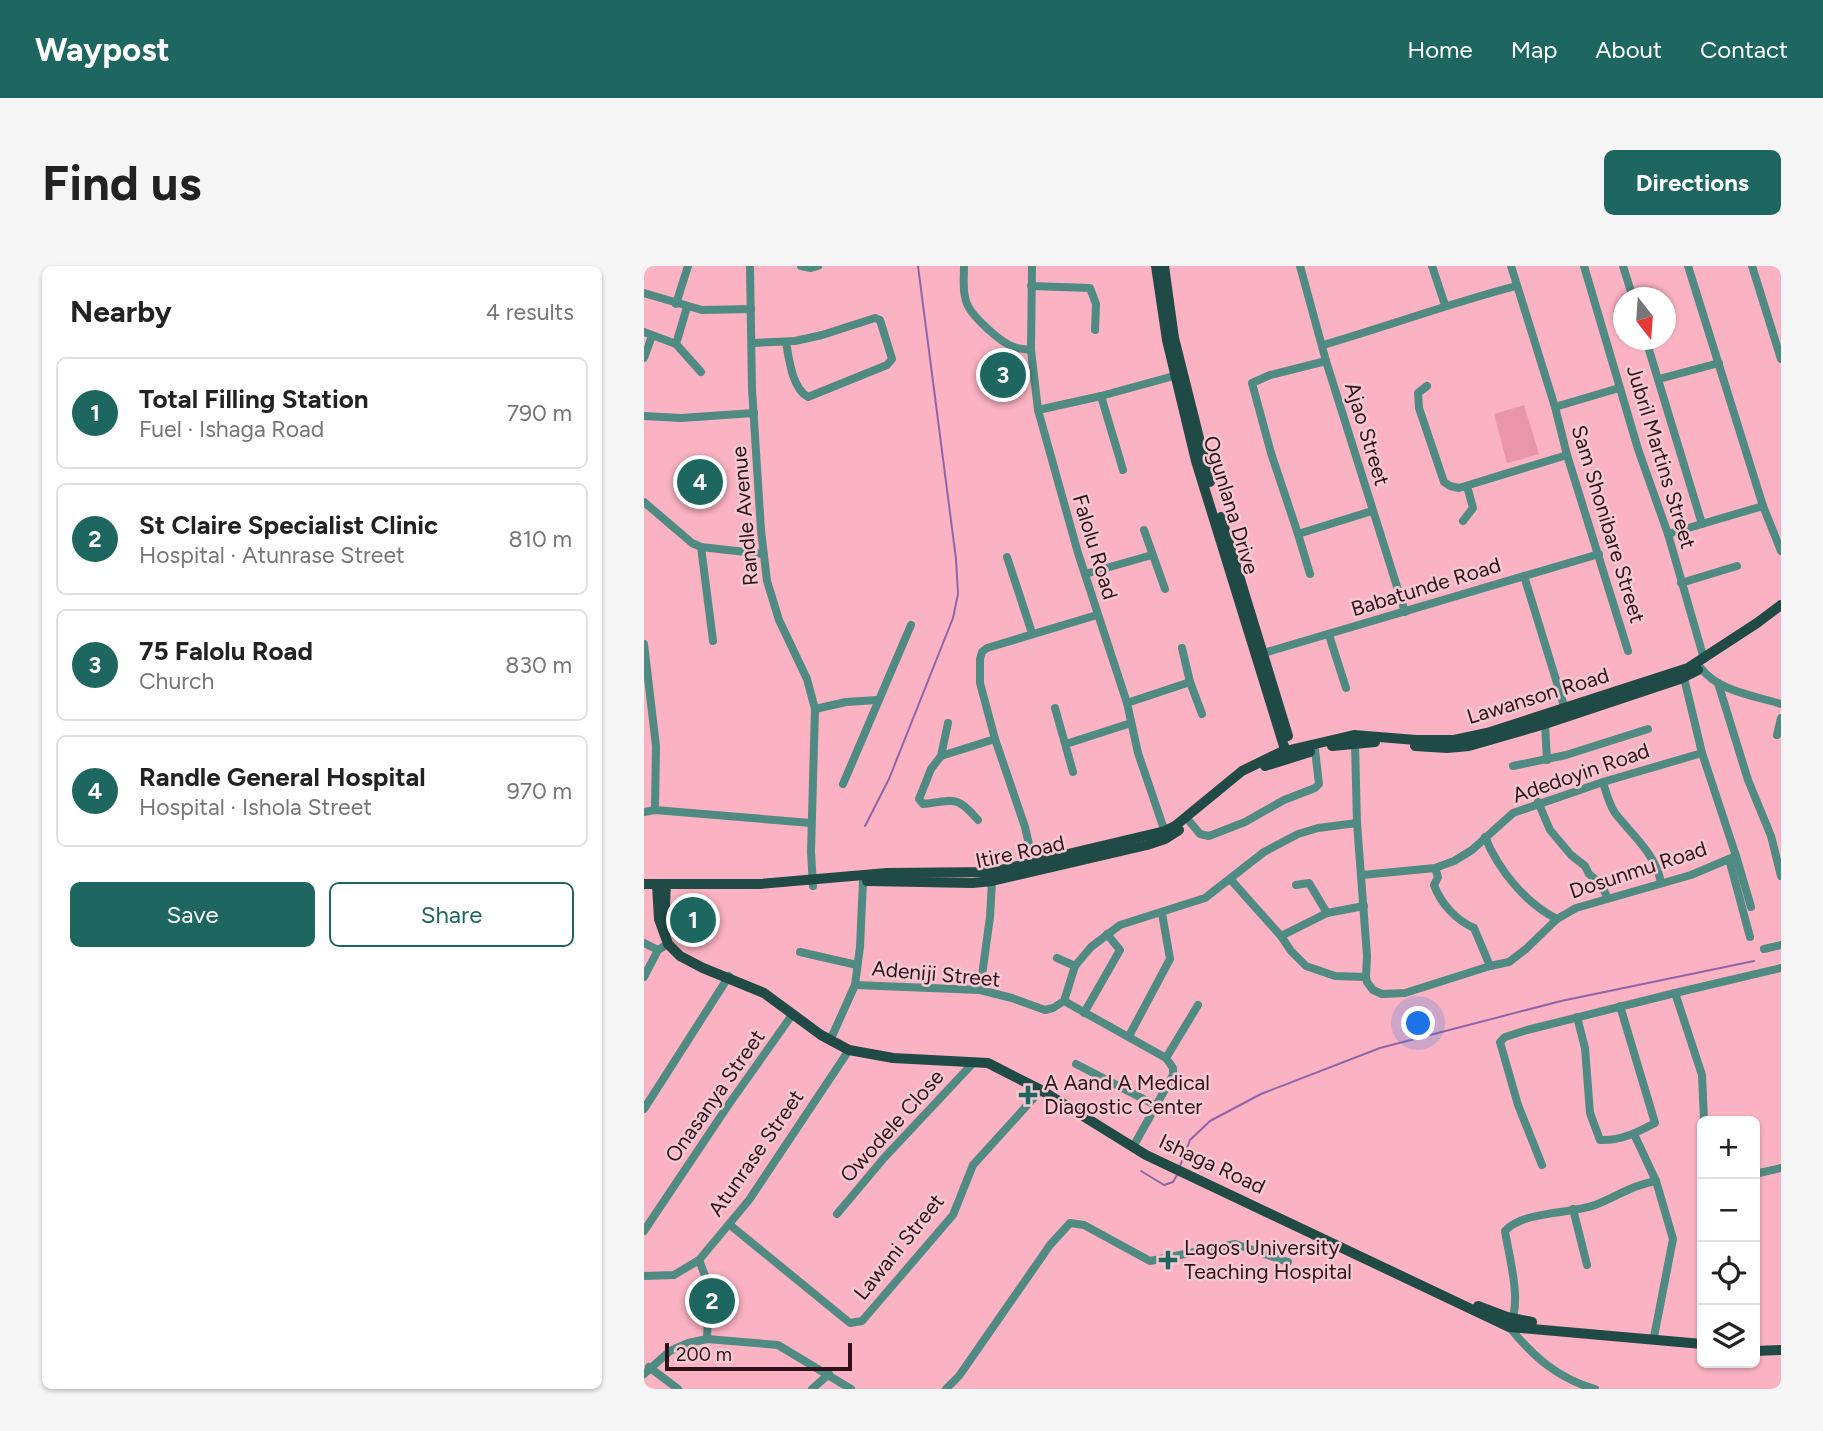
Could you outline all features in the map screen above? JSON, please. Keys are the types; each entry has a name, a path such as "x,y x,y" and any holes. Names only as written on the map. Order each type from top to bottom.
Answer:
{"main road":[{"name":"Ogunlana Drive","path":"1156,266 1196,461 1260,654 1290,755"},
{"name":"Ogunlana Drive","path":"1164,266 1178,374"},
{"name":"Lawanson Road","path":"1290,755 1354,735 1454,740 1545,724 1684,678 1781,605"},
{"name":"Lawanson Road","path":"1290,755 1337,744 1374,741 1411,746 1460,747 1703,664 1781,613"},
{"name":"Itire Road","path":"644,890 661,887 863,881 992,881 1147,845 1190,822 1251,773 1290,755"},
{"name":"Itire Road","path":"813,883 887,873 992,872 1166,834 1242,771 1259,761 1290,755"},
{"name":"Itire Road","path":"644,884 661,887"},
{"path":"661,887 659,919 663,947"},
{"name":"Ishaga Road","path":"661,887 674,940 683,951 764,993 792,1015 857,1047 883,1052 957,1055 989,1060 1008,1067 1135,1144"},
{"name":"Ishaga Road","path":"663,947 764,989 849,1050 893,1058 988,1063 1161,1158 1511,1323 1697,1342"},
{"name":"Ishaga Road","path":"1511,1323 1697,1341"},
{"path":"1760,1349 1781,1349"}],"street":[{"path":"676,304 688,266"},
{"name":"Randle Avenue","path":"750,266 754,413 763,554 772,601 807,680 815,709 811,823 813,883"},
{"path":"801,266 818,266"},
{"path":"964,266 965,296 967,305 975,316 1012,347 1031,351"},
{"name":"Falolu Road","path":"1032,266 1031,351 1038,410 1060,494 1127,703 1138,753 1166,834"},
{"name":"Ajao Street","path":"1300,266 1326,361 1405,612"},
{"path":"1432,266 1445,305"},
{"name":"Sam Shonibare Street","path":"1511,266 1628,650"},
{"name":"Jubril Martins Street","path":"1584,266 1619,388 1668,534 1703,664"},
{"path":"1623,266 1630,287"},
{"path":"1688,266 1763,506 1781,551"},
{"path":"1752,266 1781,359"},
{"path":"1031,286 1090,288 1096,304 1095,330"},
{"path":"1323,345 1445,305 1516,286"},
{"path":"644,293 702,310 751,309"},
{"path":"676,344 687,307"},
{"path":"752,343 786,342 822,335 875,318 880,320 892,359 887,365 808,397 803,395 795,379 786,342"},
{"path":"644,358 648,334 676,344 701,372"},
{"path":"1649,350 1702,524"},
{"path":"1310,574 1271,453 1252,383 1279,372 1326,361"},
{"path":"1659,379 1719,363"},
{"path":"1038,410 1101,396 1178,374"},
{"path":"1427,386 1418,393 1417,398 1444,482 1455,488 1567,455"},
{"name":"Sam Shonibare Street","path":"1555,407 1619,388"},
{"path":"1101,396 1123,470"},
{"path":"644,416 681,418 754,413"},
{"path":"1463,521 1473,508 1467,486"},
{"path":"644,504 681,537 701,547 763,554"},
{"path":"1668,534 1763,506"},
{"path":"1298,534 1372,511"},
{"path":"1144,530 1165,589"},
{"path":"701,547 713,641"},
{"name":"Babatunde Road","path":"1260,654 1599,554"},
{"path":"1086,574 1152,555"},
{"path":"1007,557 1032,632"},
{"path":"1681,583 1737,566"},
{"path":"1524,576 1565,709"},
{"path":"1033,862 1025,827 995,739 980,683 980,656 987,648 1032,632 1097,615"},
{"path":"843,784 911,625"},
{"path":"1329,635 1346,688"},
{"path":"644,644 656,746 655,810"},
{"path":"1182,648 1202,715"},
{"path":"1703,664 1707,676 1718,683 1781,704"},
{"path":"1684,678 1750,937"},
{"path":"1127,703 1190,682"},
{"path":"1718,683 1748,780 1771,836 1781,876"},
{"path":"815,709 846,702 877,700"},
{"path":"1055,708 1073,772"},
{"path":"1777,735 1781,719"},
{"path":"947,723 941,756 922,787 919,802 923,804 957,801 963,803 978,820"},
{"path":"1066,744 1131,723"},
{"path":"1545,724 1547,760"},
{"path":"1513,766 1547,760 1648,729"},
{"path":"941,756 995,739"},
{"path":"1231,880 1306,966 1335,976 1366,976 1355,743"},
{"path":"1190,822 1200,834 1209,836 1315,788 1319,784 1319,778 1315,750"},
{"name":"Adedoyin Road","path":"1362,875 1435,867 1454,861 1472,850 1513,813 1538,802 1702,753"},
{"path":"1603,782 1615,812 1646,847 1659,872 1661,882"},
{"path":"1538,802 1550,830 1601,884 1606,897"},
{"path":"644,812 655,810 811,823"},
{"path":"1135,1144 1173,1075 1173,1068 1166,1058 1064,1001 1074,967 1107,933 1132,920 1205,898 1264,852 1298,834 1318,828 1357,823"},
{"path":"1485,837 1493,857 1527,897 1540,911 1557,919"},
{"path":"1729,858 1751,907"},
{"name":"Dosunmu Road","path":"1366,976 1369,986 1377,993 1405,993 1509,962 1520,955 1557,919 1576,908 1606,897 1691,875 1729,858"},
{"path":"1435,867 1438,877 1434,884 1437,893 1459,921 1474,928 1490,966"},
{"path":"831,1036 855,985 863,881"},
{"path":"980,990 992,881"},
{"path":"1296,886 1308,883 1313,887 1327,913"},
{"path":"1281,936 1327,913 1364,905"},
{"path":"1129,1036 1170,959 1162,913"},
{"path":"1084,1013 1120,950 1107,933"},
{"path":"644,943 663,947 644,977"},
{"path":"1763,949 1781,945"},
{"path":"800,952 857,965"},
{"path":"1057,957 1074,967"},
{"path":"1542,1165 1518,1105 1500,1042 1505,1037 1620,1006 1781,968"},
{"path":"644,1109 729,976"},
{"name":"Adeniji Street","path":"855,985 980,990 1013,998 1037,1008 1053,1008 1064,1001"},
{"path":"1675,993 1702,1074 1704,1116"},
{"path":"1166,1058 1198,1005"},
{"path":"1577,1017 1585,1048 1590,1113 1600,1140 1615,1140 1656,1123 1620,1006"},
{"name":"Onasanya Street","path":"644,1231 792,1015"},
{"name":"Atunrase Street","path":"644,1276 674,1275 699,1260 749,1200 849,1050"},
{"name":"Owodele Close","path":"837,1214 884,1158 974,1062"},
{"path":"1076,1064 1157,1106"},
{"name":"Lawani Street","path":"730,1225 850,1324 862,1321 953,1215 973,1165 1041,1090"},
{"path":"1634,1134 1656,1181 1672,1239 1654,1336"},
{"path":"1760,1173 1781,1168"},
{"path":"1595,1389 1571,1381 1551,1370 1528,1350 1511,1323 1513,1276 1505,1231 1509,1226 1530,1218 1596,1205 1619,1192 1656,1181"},
{"path":"1573,1209 1587,1265"},
{"path":"946,1389 959,1376 1050,1245 1070,1223 1084,1225 1150,1261 1235,1244 1288,1262"},
{"path":"699,1260 709,1286 707,1339"},
{"path":"678,1389 647,1371 678,1347 707,1339 778,1345 851,1389"},
{"path":"812,1389 829,1374"}],"shaded area":[{"path":"1524,405 1539,454 1507,463 1494,414"}],"waterway":[{"path":"865,826 889,779 953,618 958,594 956,559 918,266"},
{"path":"1180,1166 1190,1140 1210,1121 1261,1094 1380,1048 1561,1001 1754,961"},
{"path":"1141,1171 1164,1185 1173,1182 1177,1175"}],"place":[{"name":"75 Falolu Road","path":"1003,375"},
{"name":"Randle General Hospital","path":"700,482"},
{"name":"Total Filling Station","path":"693,920"},
{"name":"A Aand A Medical Diagostic Center","path":"1028,1095"},
{"name":"Lagos University Teaching Hospital","path":"1168,1260"},
{"name":"St Claire Specialist Clinic","path":"712,1301"}]}
